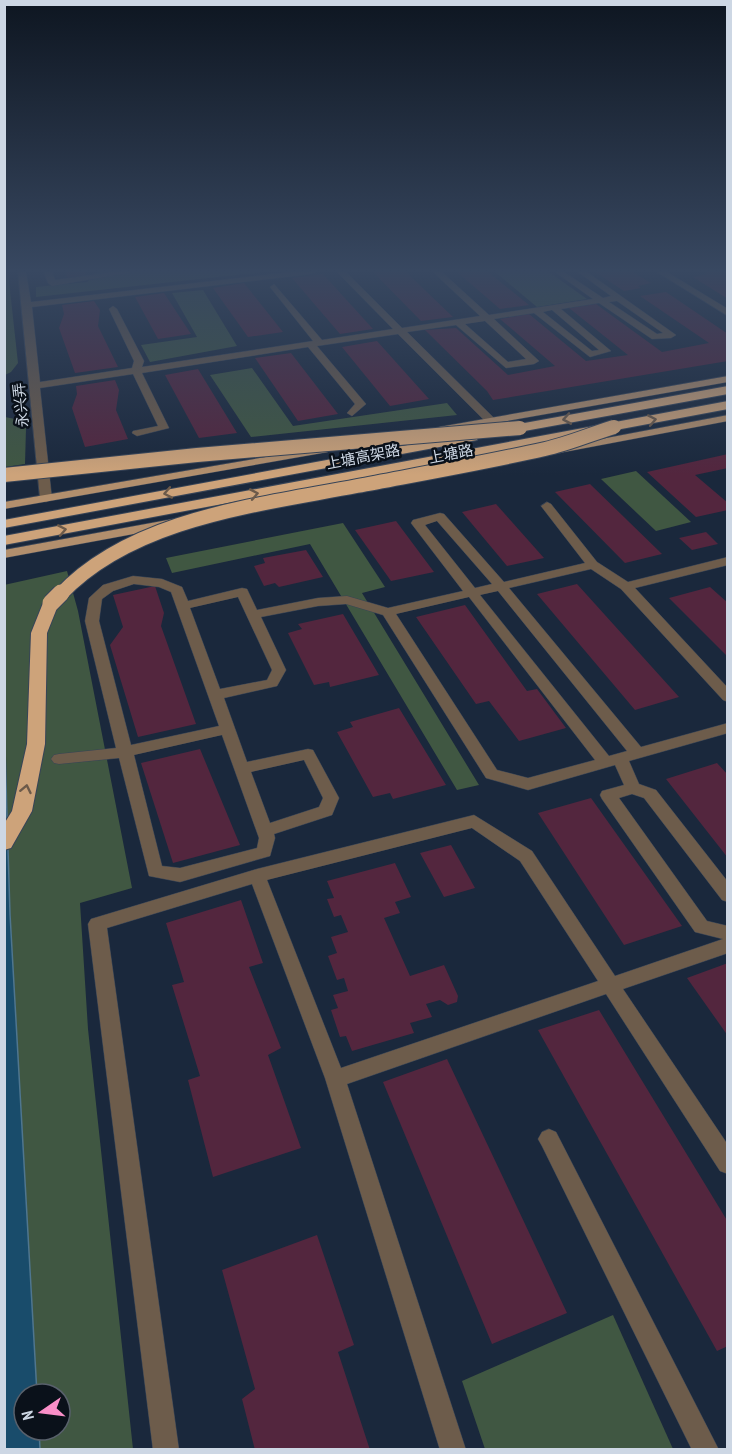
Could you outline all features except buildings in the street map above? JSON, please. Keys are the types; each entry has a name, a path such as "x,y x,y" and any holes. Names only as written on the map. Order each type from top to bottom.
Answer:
{"highway":[{"name":"上塘高架路","path":"4,524 728,390"},
{"name":"上塘高架路","path":"4,541 728,405"},
{"path":"4,843 22,811 36,744 39,633 51,603 81,574 113,554 221,512 547,449 614,427"},
{"path":"4,475 113,462 520,428"},
{"path":"4,487 212,455"}],"main road":[{"name":"上塘路","path":"4,506 728,379"},
{"name":"上塘路","path":"4,554 728,418"}],"street":[{"name":"永兴弄","path":"30,340 46,499"},
{"path":"128,340 139,361 136,370 164,428 137,433"},
{"path":"271,350 290,340"},
{"path":"310,340 361,404 352,413"},
{"path":"34,386 342,340"},
{"path":"409,340 490,420"},
{"path":"478,340 506,365 534,361 512,340"},
{"path":"573,340 590,354 606,351 593,340"},
{"path":"547,506 593,565 626,586 728,698"},
{"path":"604,761 417,522 440,517 501,586 638,753"},
{"path":"626,586 728,561"},
{"path":"252,615 318,602 347,600 388,612 593,565"},
{"path":"133,580 162,583 177,590 183,606 267,838 264,852 180,875 155,871 92,621 96,598 108,588 133,580"},
{"path":"183,606 242,592 279,670 272,683 216,695"},
{"path":"388,612 492,774 528,784 728,728"},
{"path":"59,759 125,752 228,729"},
{"path":"242,769 308,754 331,798 327,811 265,831"},
{"path":"620,758 633,788"},
{"path":"728,895 650,794 633,788 608,795 701,927 728,933"},
{"path":"166,1449 97,924 257,876 474,821 526,856 728,1164"},
{"path":"257,876 335,1079 453,1449"},
{"path":"335,1079 728,945"},
{"path":"549,1139 706,1449"}],"green space":[{"path":"5,340 15,340 18,363 11,372 5,375"},
{"path":"177,340 233,340 237,346 150,362 141,345"},
{"path":"252,368 293,426 447,403 457,415 251,437 210,375"},
{"path":"5,417 20,420 26,428 25,464 5,467"},
{"path":"636,471 691,522 656,531 601,479"},
{"path":"343,523 385,587 362,593 479,785 457,790 310,544 172,573 166,558"},
{"path":"67,571 78,611 132,888 80,903 88,1029 133,1449 40,1449 40,1442 72,1442 72,1382 36,1382 10,914 4,585"},
{"path":"613,1315 673,1449 485,1449 462,1381"}],"water":[{"path":"4,717 10,914 36,1382 12,1382 12,1442 40,1442 40,1449 4,1449"}]}
